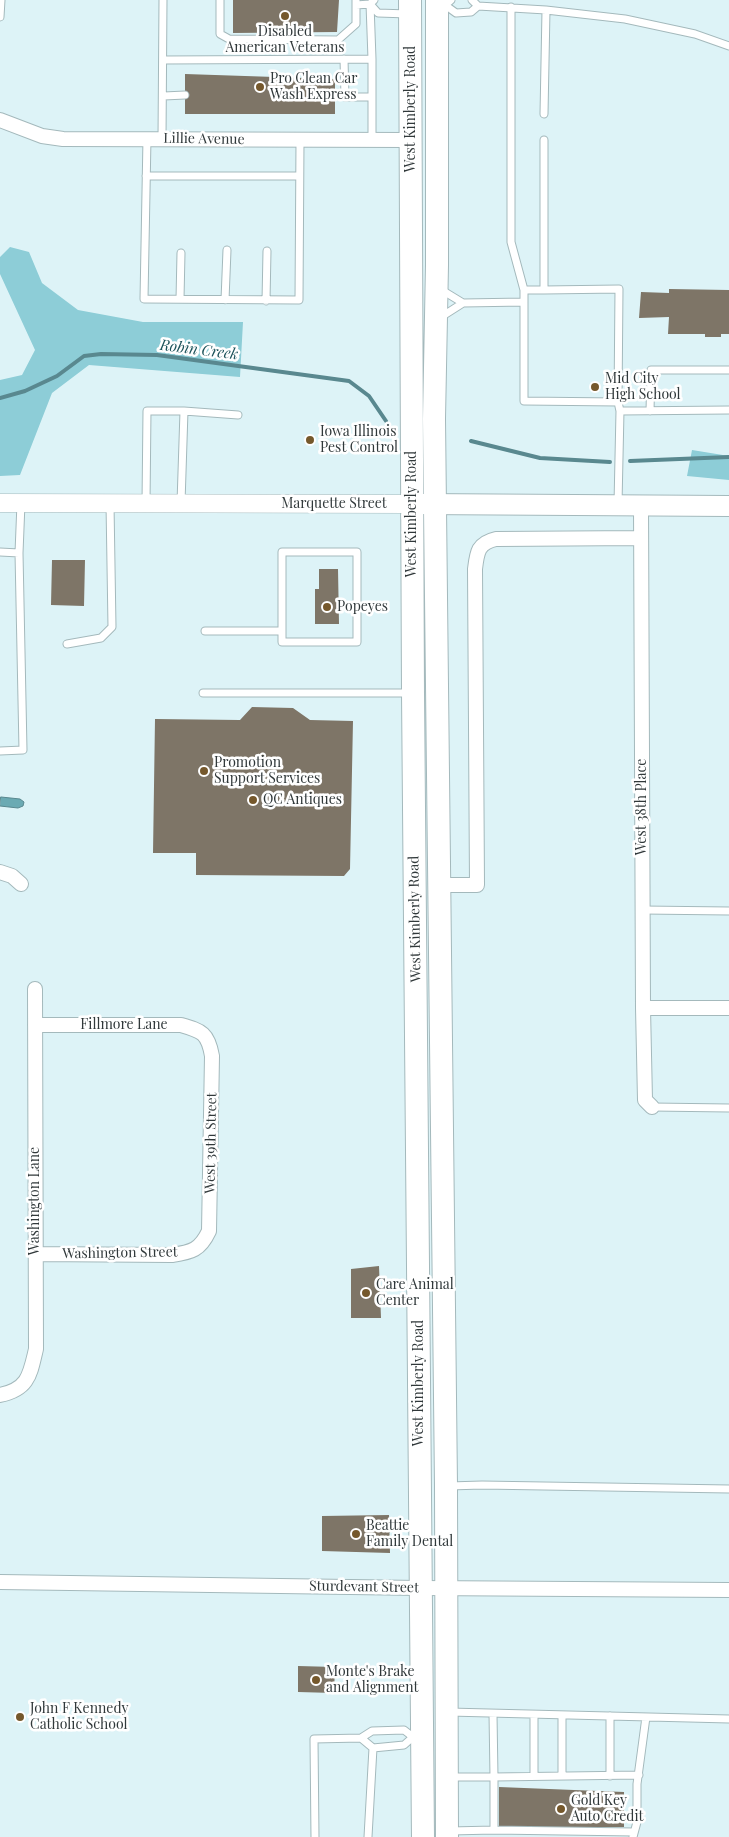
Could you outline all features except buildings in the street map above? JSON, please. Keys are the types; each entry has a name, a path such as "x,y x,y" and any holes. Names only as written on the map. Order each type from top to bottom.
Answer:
{"main road":[{"name":"West Kimberly Road","path":"428,3 420,9 425,16 424,98 428,117 437,139 437,287 434,419 446,1486 447,1834"},
{"name":"West Kimberly Road","path":"423,1837 417,1737 420,1588 412,693 411,140 428,3"},
{"name":"Marquette Street","path":"412,504 729,506"}],"street":[{"name":"Lillie Avenue","path":"0,120 42,136 63,139 411,140"},
{"name":"Marquette Street","path":"0,503 412,504"},
{"name":"West 38th Place","path":"641,505 643,1008 646,1100 652,1107"},
{"name":"West Kimberly Road","path":"439,885 477,885 475,569 476,555 480,546 487,541 496,539 642,538"},
{"path":"0,872 12,876 21,884"},
{"name":"Washington Lane","path":"0,1395 12,1392 28,1379 36,1349 35,989"},
{"path":"643,1008 729,1008"},
{"name":"Fillmore Lane","path":"35,1025 181,1025 198,1030 209,1040"},
{"name":"West 39th Street","path":"203,1244 209,1231 212,1056 209,1040"},
{"name":"Washington Street","path":"35,1254 172,1255 187,1252 203,1244"},
{"name":"Sturdevant Street","path":"0,1582 729,1590"}],"lane":[{"path":"0,17 1,0"},
{"path":"162,139 164,96 163,0"},
{"path":"220,0 220,34 229,40 338,40 356,24 356,2 372,2"},
{"path":"372,2 378,13 428,3 456,13 470,12 476,2 625,19 695,34 729,46"},
{"path":"372,2 372,140"},
{"path":"511,7 511,242 524,290 524,401 618,402"},
{"path":"544,114 546,10"},
{"path":"344,59 345,97"},
{"path":"163,60 372,59"},
{"path":"164,96 185,95"},
{"path":"335,96 372,96"},
{"path":"147,138 144,298 266,301 299,300 300,141"},
{"path":"544,140 544,290"},
{"path":"146,176 299,176"},
{"path":"225,300 227,250"},
{"path":"266,301 267,252"},
{"path":"180,299 181,253"},
{"path":"437,287 463,303"},
{"path":"524,290 619,289 618,402 620,411 618,505"},
{"path":"436,320 463,303 524,302"},
{"path":"650,411 651,370 729,370"},
{"path":"620,411 729,410"},
{"path":"146,504 147,411 238,415"},
{"path":"181,504 184,412"},
{"path":"0,751 23,750 19,553 21,504"},
{"path":"67,644 101,638 112,627 110,504"},
{"path":"0,552 19,553"},
{"path":"282,552 357,552 357,642 282,642 282,631 282,552"},
{"path":"205,631 282,631"},
{"path":"203,693 412,693"},
{"path":"643,910 729,911"},
{"path":"652,1107 729,1108"},
{"path":"446,1486 729,1489"},
{"path":"447,1712 729,1719"},
{"path":"493,1714 494,1830"},
{"path":"534,1715 534,1776"},
{"path":"562,1715 562,1776"},
{"path":"610,1716 610,1776"},
{"path":"447,1834 494,1830 510,1834 633,1834 637,1822 638,1775 646,1717"},
{"path":"315,1837 314,1739 361,1738 372,1731 404,1730 417,1737"},
{"path":"361,1738 373,1748 404,1745 417,1737"},
{"path":"368,1837 373,1748"},
{"path":"447,1777 638,1775"}],"shaded area":[{"path":"10,247 29,252 42,283 78,310 143,322 243,322 240,377 89,365 52,393 20,475 0,476 0,380 22,375 35,350 0,274 0,257"},
{"path":"692,450 729,456 729,480 687,476"},
{"path":"1,797 20,799 24,802 23,806 18,808 0,806"}],"waterway":[{"name":"Robin Creek","path":"0,398 25,391 57,376 84,356 101,354 157,355 349,381 369,396 386,421"},
{"name":"Robin Creek","path":"471,441 540,458 610,462"},
{"name":"Robin Creek","path":"630,461 729,457"}],"place":[{"name":"Disabled American Veterans","path":"285,16"},
{"name":"Pro Clean Car Wash Express","path":"260,87"},
{"name":"Mid City High School","path":"595,387"},
{"name":"Iowa Illinois Pest Control","path":"310,440"},
{"name":"Popeyes","path":"327,607"},
{"name":"Promotion Support Services","path":"204,771"},
{"name":"QC Antiques","path":"253,800"},
{"name":"Care Animal Center","path":"366,1293"},
{"name":"Beattie Family Dental","path":"356,1534"},
{"name":"Monte's Brake and Alignment","path":"316,1680"},
{"name":"John F Kennedy Catholic School","path":"20,1717"},
{"name":"Gold Key Auto Credit","path":"561,1809"}]}
